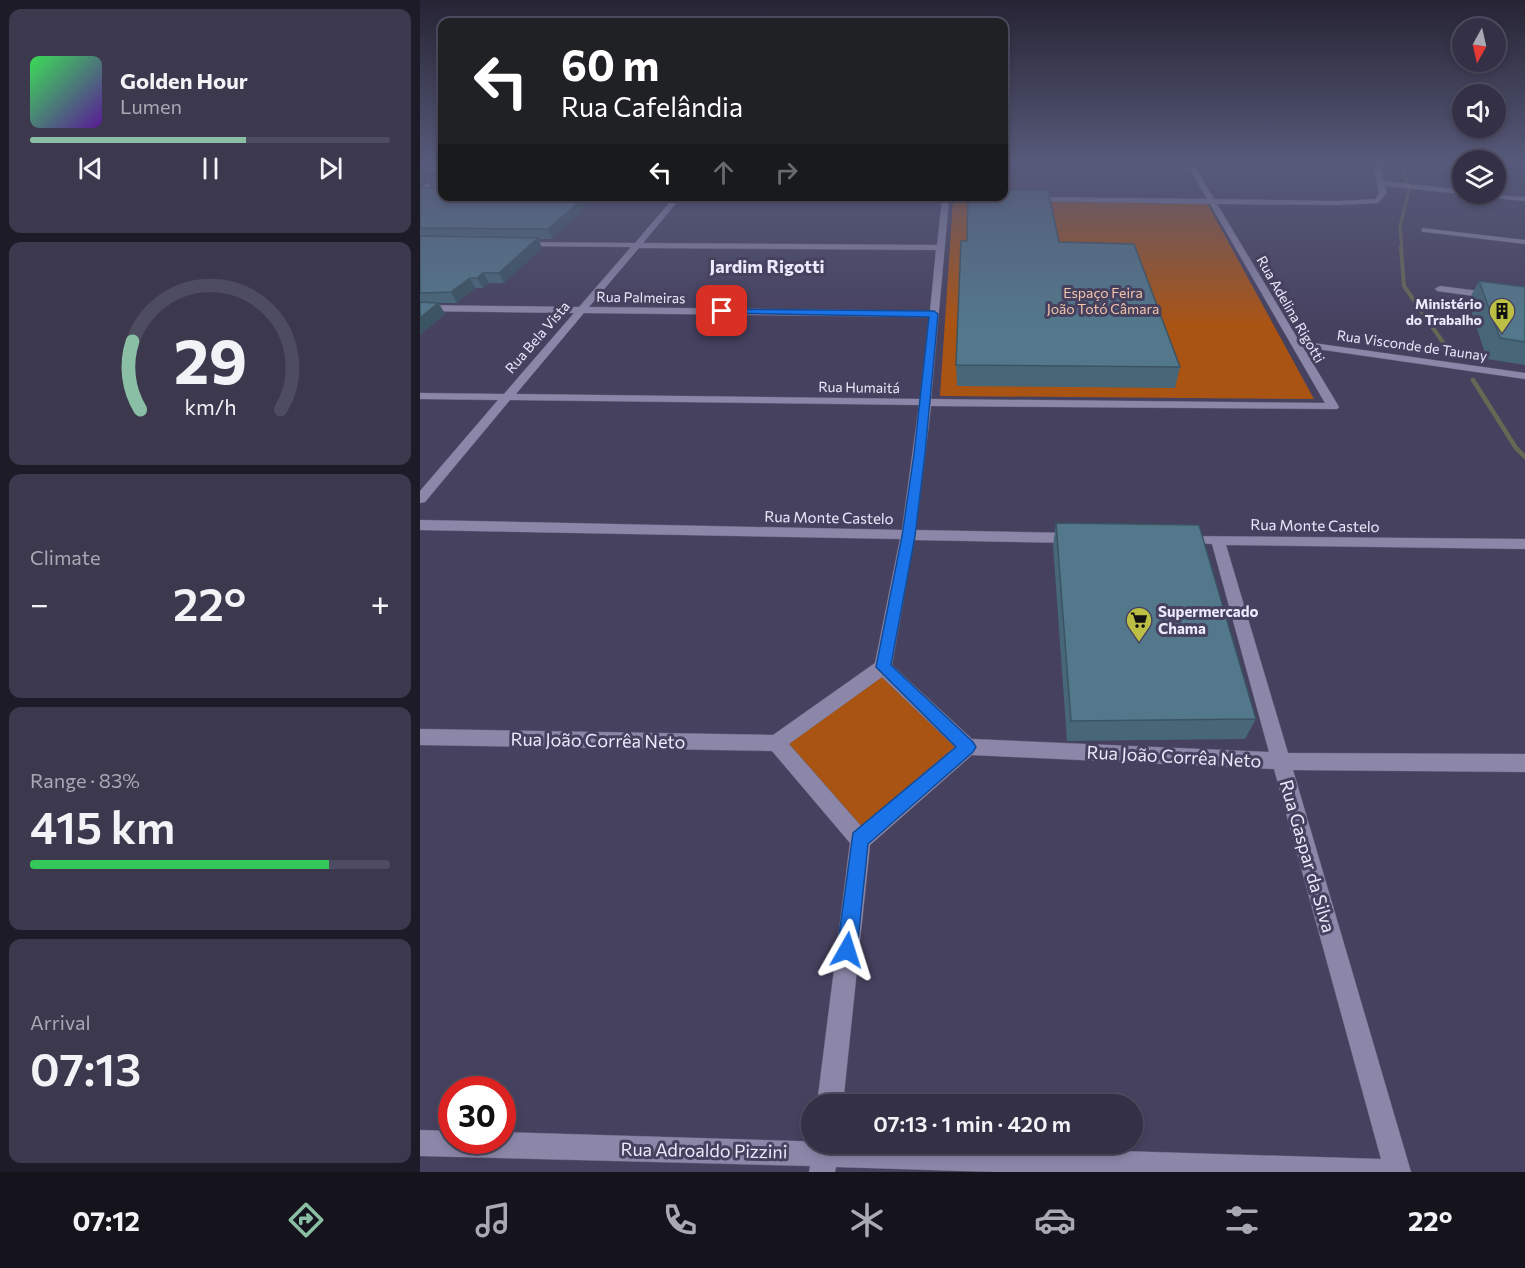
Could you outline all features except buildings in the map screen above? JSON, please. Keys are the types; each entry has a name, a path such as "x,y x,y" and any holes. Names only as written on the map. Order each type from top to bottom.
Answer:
{"street":[{"name":"Rua Bela Vista","path":"420,499 662,217"},
{"path":"860,840 776,743 883,667 908,536 925,403 944,217"},
{"name":"Rua Adelina Rigotti","path":"1221,217 1333,407"},
{"path":"1425,230 1525,242"},
{"path":"512,243 940,248"},
{"path":"1440,289 1525,300"},
{"name":"Rua Palmeiras","path":"420,308 934,314"},
{"name":"Rua Visconde de Taunay","path":"1295,343 1525,376"},
{"name":"Rua Humaitá","path":"420,396 1333,407"},
{"name":"Rua Monte Castelo","path":"420,525 1092,538"},
{"name":"Rua Monte Castelo","path":"1172,539 1525,544"},
{"name":"Rua Gaspar da Silva","path":"1218,540 1398,1172"},
{"path":"831,1094 860,840 968,747 883,667"},
{"name":"Rua João Corrêa Neto","path":"420,737 776,743"},
{"name":"Rua João Corrêa Neto","path":"968,747 1281,761 1525,763"},
{"name":"Rua Adroaldo Pizzini","path":"420,1143 1384,1172"}],"green space":[{"name":"Espaço Feira João Totó Câmara","path":"952,217 1214,217 1314,399 940,396"},
{"path":"883,673 960,745 861,829 786,743"}],"waterway":[{"path":"1402,217 1400,226 1402,249"},
{"path":"1401,247 1404,286 1449,351"},
{"path":"1473,380 1516,448 1525,457"}],"place":[{"name":"Ministério do Trabalho","path":"1502,334"},
{"name":"Supermercado Chama","path":"1139,643"}],"district":[{"name":"Jardim Rigotti","path":"767,266"}],"route":[{"path":"722,311 934,314 920,454 908,536 883,667 968,747 860,840 847,950"}]}
